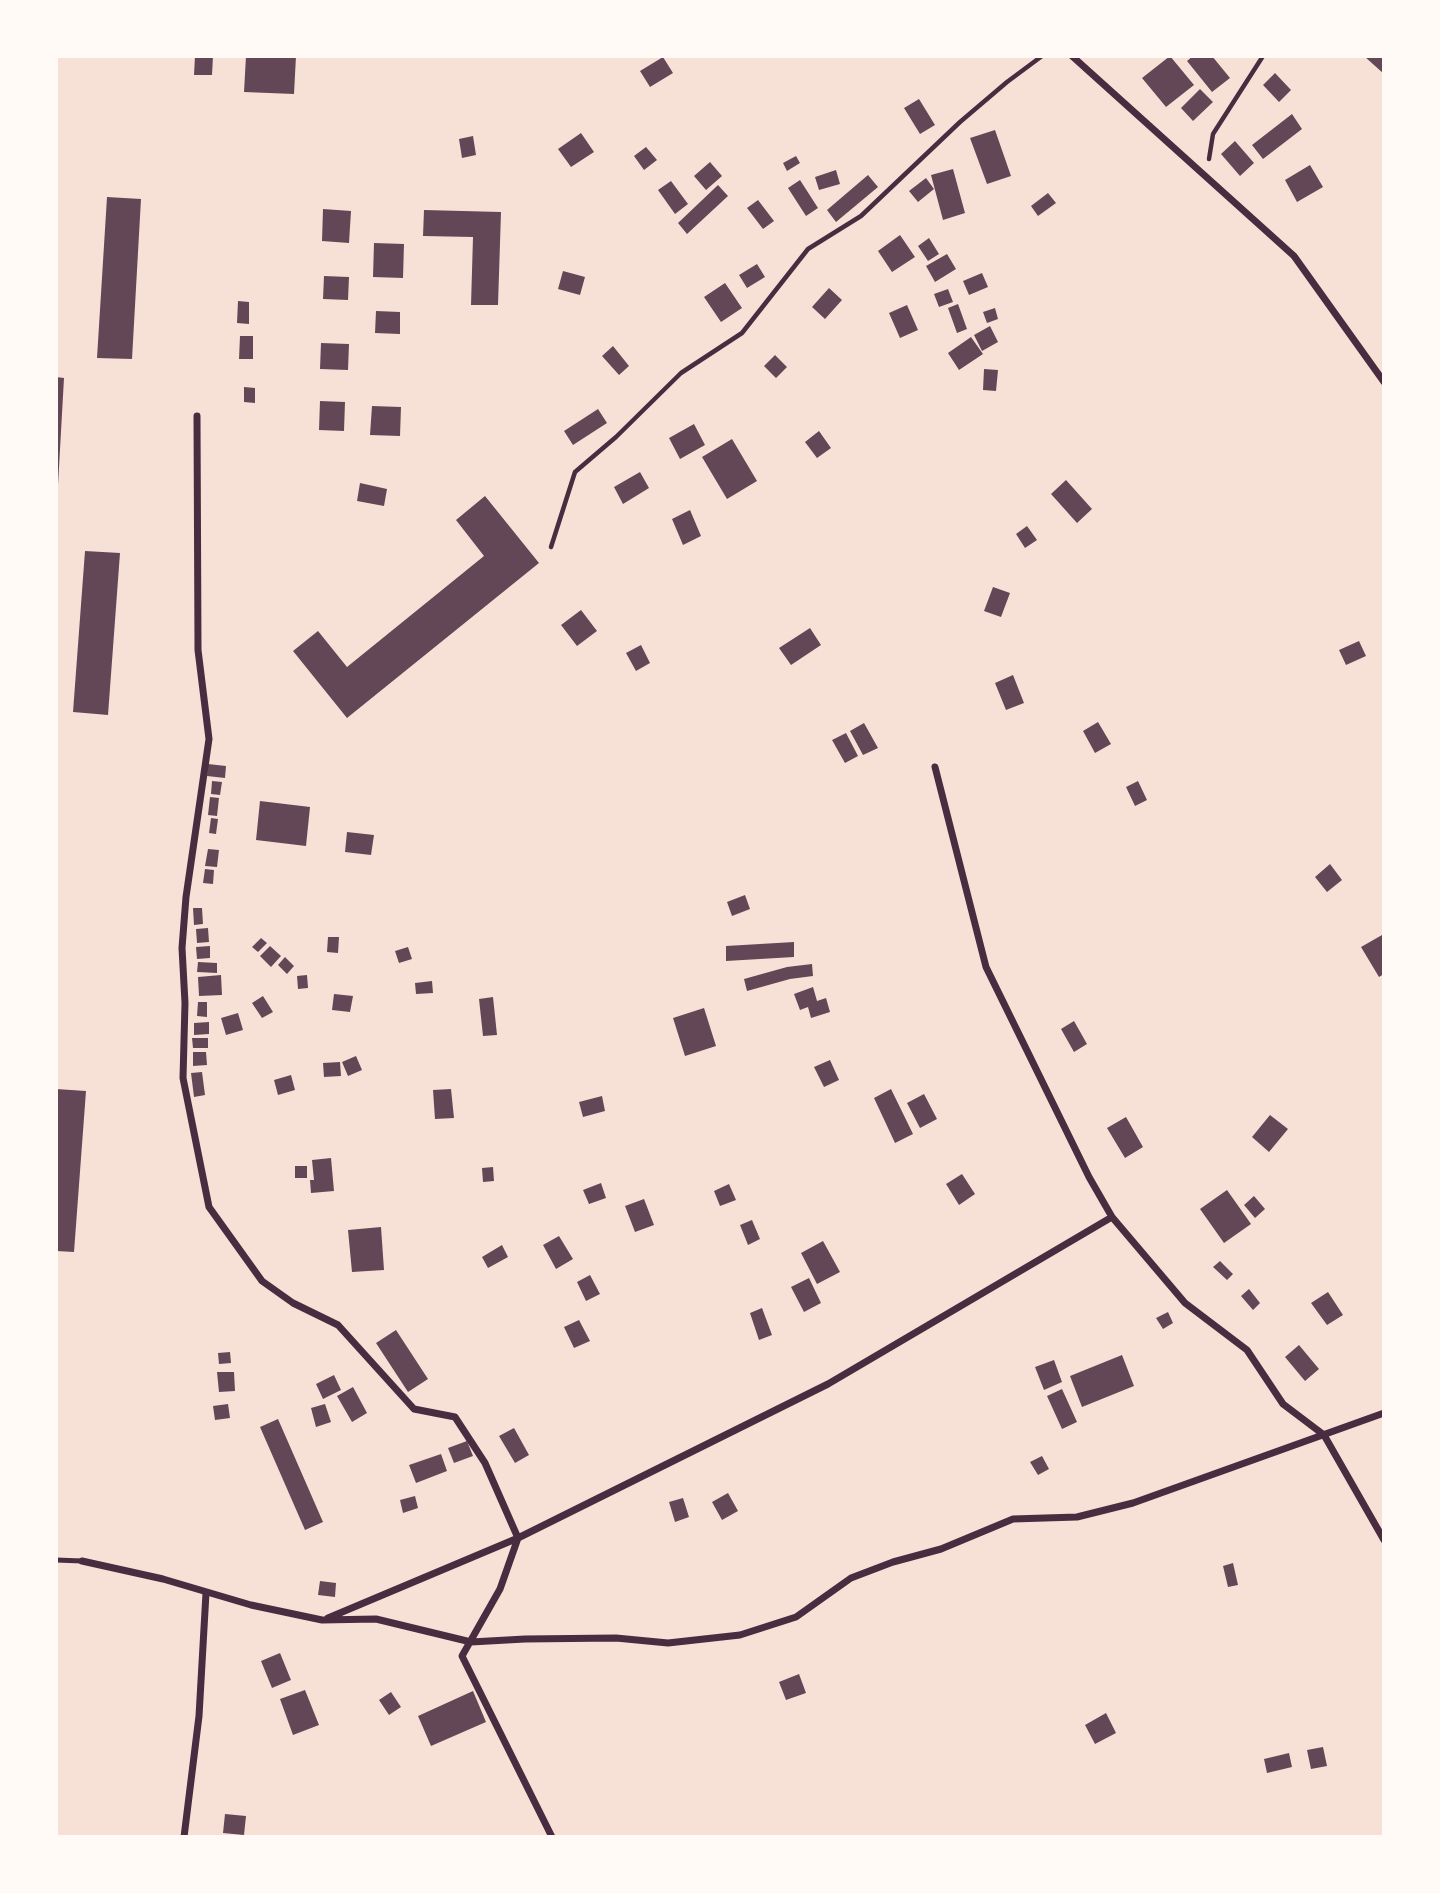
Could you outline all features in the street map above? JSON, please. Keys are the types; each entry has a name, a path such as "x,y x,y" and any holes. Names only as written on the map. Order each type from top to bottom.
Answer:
{"street":[{"path":"1072,56 1294,256 1384,382"},
{"path":"197,416 198,650 209,739 186,897 182,948 185,1003 183,1078 209,1207 262,1281 293,1303 338,1325 414,1409 455,1417 485,1463 518,1538 500,1588 462,1656 552,1837"},
{"path":"935,767 986,967 1089,1177 1112,1217 1185,1303 1247,1350 1283,1404 1324,1436 1384,1540"},
{"path":"322,1620 518,1538 828,1384 1112,1217"},
{"path":"82,1562 163,1578 251,1605 322,1620 376,1619 471,1642 616,1638 668,1643 740,1635 796,1617 851,1578 893,1562 942,1549 1013,1519 1077,1517 1133,1503 1384,1413"},
{"path":"184,1837 199,1716 206,1592"}],"lane":[{"path":"56,1559 82,1562"}],"path":[{"path":"551,547 575,472 616,437 681,373 742,333 808,249 861,216 960,122 1042,56"},
{"path":"1206,177 1213,134 1264,56"}],"building":[{"path":"195,56 213,56 212,75 194,75"},
{"path":"246,56 296,56 294,94 244,92"},
{"path":"1170,56 1194,85 1166,107 1142,78"},
{"path":"1193,56 1212,56 1230,78 1212,92 1187,61"},
{"path":"1364,56 1384,56 1384,74"},
{"path":"663,57 673,73 650,87 640,71"},
{"path":"1275,73 1291,90 1279,102 1263,85"},
{"path":"1200,89 1213,102 1193,121 1181,108"},
{"path":"919,99 935,125 920,134 904,108"},
{"path":"1292,114 1302,129 1263,159 1252,145"},
{"path":"995,130 1011,176 987,184 970,138"},
{"path":"581,133 594,152 571,167 558,149"},
{"path":"473,136 476,155 462,158 459,139"},
{"path":"1235,141 1254,163 1240,176 1221,154"},
{"path":"646,147 657,160 644,170 634,156"},
{"path":"796,156 800,163 787,171 783,163"},
{"path":"710,162 722,176 706,190 694,176"},
{"path":"1310,165 1323,187 1297,202 1285,180"},
{"path":"953,169 965,213 943,220 931,175"},
{"path":"836,170 840,184 819,190 815,177"},
{"path":"868,175 878,187 836,222 827,210"},
{"path":"926,178 934,189 918,202 909,191"},
{"path":"800,180 818,208 806,216 788,188"},
{"path":"671,181 688,204 675,214 658,190"},
{"path":"718,185 728,196 687,234 678,223"},
{"path":"1048,193 1056,203 1038,216 1031,206"},
{"path":"107,197 141,199 132,359 97,358"},
{"path":"758,200 774,221 763,229 747,208"},
{"path":"323,209 351,211 349,243 322,241"},
{"path":"424,210 501,212 498,305 471,305 473,237 423,236"},
{"path":"900,235 915,257 892,272 878,251"},
{"path":"929,238 939,254 928,261 918,246"},
{"path":"374,243 404,244 403,278 373,277"},
{"path":"947,254 956,269 935,282 926,266"},
{"path":"757,264 765,277 747,288 739,275"},
{"path":"563,271 585,277 580,295 558,289"},
{"path":"982,273 988,287 969,295 963,281"},
{"path":"324,276 349,277 348,300 323,299"},
{"path":"725,283 742,308 721,322 704,297"},
{"path":"829,288 842,300 825,319 812,307"},
{"path":"948,289 953,302 939,307 934,294"},
{"path":"238,301 249,302 249,324 237,323"},
{"path":"958,304 967,329 957,333 948,308"},
{"path":"907,305 918,330 900,338 889,313"},
{"path":"995,308 998,319 987,323 983,312"},
{"path":"376,311 400,312 400,334 375,333"},
{"path":"990,326 998,342 982,351 974,335"},
{"path":"240,336 253,336 253,359 239,359"},
{"path":"971,337 983,354 959,370 948,353"},
{"path":"321,343 349,344 348,370 320,369"},
{"path":"613,346 629,366 619,375 602,356"},
{"path":"775,355 787,367 776,378 764,366"},
{"path":"984,369 998,370 996,391 983,390"},
{"path":"56,377 64,378 58,485 56,485"},
{"path":"244,387 255,388 255,403 244,402"},
{"path":"320,401 345,402 344,431 319,430"},
{"path":"372,406 401,407 400,436 370,435"},
{"path":"598,409 607,423 573,445 564,431"},
{"path":"694,424 705,445 680,459 669,438"},
{"path":"819,431 831,448 817,458 805,442"},
{"path":"732,439 757,481 727,499 702,457"},
{"path":"640,472 649,488 623,504 614,487"},
{"path":"1066,480 1092,509 1077,523 1051,494"},
{"path":"360,483 387,489 384,506 357,501"},
{"path":"485,496 539,563 347,718 293,651 318,631 347,667 484,556 456,520"},
{"path":"690,510 701,536 683,545 672,519"},
{"path":"1027,526 1037,540 1025,548 1016,534"},
{"path":"85,551 120,553 108,715 73,712"},
{"path":"993,587 1010,593 1001,617 984,611"},
{"path":"581,610 597,631 577,646 561,625"},
{"path":"810,628 821,645 791,665 779,648"},
{"path":"1359,641 1366,656 1346,665 1339,650"},
{"path":"641,645 650,663 636,671 626,653"},
{"path":"1013,675 1024,703 1006,710 995,683"},
{"path":"1098,722 1111,744 1095,753 1083,731"},
{"path":"864,723 878,748 863,755 850,731"},
{"path":"846,733 858,756 845,763 832,740"},
{"path":"208,764 226,766 225,778 207,776"},
{"path":"212,781 222,782 220,795 211,794"},
{"path":"1138,781 1147,800 1135,806 1126,787"},
{"path":"210,797 219,798 217,816 208,815"},
{"path":"260,801 310,807 306,846 256,840"},
{"path":"211,818 218,819 216,834 209,833"},
{"path":"347,832 374,835 371,855 345,852"},
{"path":"208,849 219,850 217,867 205,866"},
{"path":"1330,864 1342,880 1327,892 1315,877"},
{"path":"205,869 214,870 213,884 203,883"},
{"path":"745,895 750,909 732,916 727,902"},
{"path":"193,908 202,908 203,924 194,925"},
{"path":"208,928 209,942 197,943 196,929"},
{"path":"1382,935 1384,974 1379,977 1361,947"},
{"path":"328,937 339,937 338,953 327,952"},
{"path":"261,938 267,943 258,952 252,947"},
{"path":"794,942 794,957 726,961 726,946"},
{"path":"210,946 210,958 197,959 196,947"},
{"path":"270,946 281,956 271,967 260,956"},
{"path":"408,947 412,959 399,963 395,951"},
{"path":"285,957 294,966 287,974 278,965"},
{"path":"198,962 217,963 217,973 197,972"},
{"path":"812,964 813,976 790,979 747,991 744,979 787,967"},
{"path":"221,975 222,995 199,996 198,977"},
{"path":"307,975 308,988 298,989 297,976"},
{"path":"432,981 433,993 416,994 415,983"},
{"path":"813,987 817,1001 826,998 830,1012 811,1018 808,1007 800,1010 794,994"},
{"path":"334,994 353,996 350,1012 332,1010"},
{"path":"263,996 273,1012 262,1018 252,1003"},
{"path":"493,997 497,1035 483,1036 479,999"},
{"path":"198,1002 207,1002 207,1017 197,1016"},
{"path":"704,1008 716,1046 685,1056 673,1018"},
{"path":"238,1013 243,1030 226,1035 221,1018"},
{"path":"1074,1021 1087,1044 1074,1052 1061,1029"},
{"path":"209,1022 209,1034 194,1035 194,1023"},
{"path":"192,1038 208,1038 208,1048 193,1048"},
{"path":"193,1052 206,1052 207,1065 193,1066"},
{"path":"356,1056 362,1070 348,1076 342,1062"},
{"path":"830,1060 839,1080 824,1087 814,1067"},
{"path":"340,1062 341,1076 324,1077 323,1063"},
{"path":"202,1072 205,1095 194,1097 191,1073"},
{"path":"291,1075 295,1090 278,1095 274,1080"},
{"path":"56,1089 86,1091 74,1252 56,1251"},
{"path":"451,1089 454,1118 435,1119 433,1090"},
{"path":"891,1089 913,1134 895,1143 874,1098"},
{"path":"924,1094 937,1119 920,1128 907,1103"},
{"path":"602,1096 605,1111 583,1117 579,1102"},
{"path":"1270,1115 1288,1129 1269,1152 1252,1137"},
{"path":"1126,1117 1143,1147 1125,1158 1107,1128"},
{"path":"331,1158 334,1191 311,1193 310,1180 314,1180 312,1160"},
{"path":"295,1166 307,1166 307,1178 295,1178"},
{"path":"493,1167 494,1181 483,1182 482,1168"},
{"path":"962,1174 975,1194 959,1205 946,1184"},
{"path":"601,1183 606,1198 589,1204 583,1190"},
{"path":"729,1184 736,1200 720,1206 714,1191"},
{"path":"1227,1190 1251,1224 1224,1243 1200,1209"},
{"path":"1254,1196 1265,1209 1255,1218 1244,1205"},
{"path":"644,1199 654,1225 635,1232 625,1206"},
{"path":"752,1220 760,1239 748,1245 740,1225"},
{"path":"381,1227 384,1270 352,1272 348,1230"},
{"path":"559,1236 573,1259 556,1269 543,1245"},
{"path":"823,1241 840,1272 817,1284 801,1253"},
{"path":"502,1245 508,1257 488,1268 482,1257"},
{"path":"1220,1261 1233,1274 1227,1280 1213,1267"},
{"path":"590,1275 600,1294 586,1301 577,1282"},
{"path":"809,1278 821,1303 804,1312 791,1287"},
{"path":"1249,1289 1260,1303 1253,1310 1241,1296"},
{"path":"1328,1292 1343,1315 1327,1325 1311,1303"},
{"path":"762,1308 772,1335 759,1340 750,1313"},
{"path":"1168,1312 1173,1323 1163,1329 1156,1318"},
{"path":"579,1320 590,1341 574,1348 564,1327"},
{"path":"396,1330 428,1379 408,1392 376,1343"},
{"path":"1299,1345 1319,1369 1305,1381 1285,1357"},
{"path":"230,1352 231,1363 219,1364 218,1353"},
{"path":"1122,1355 1134,1386 1082,1407 1070,1376"},
{"path":"1054,1360 1062,1382 1044,1390 1035,1367"},
{"path":"217,1372 234,1372 235,1391 219,1392"},
{"path":"334,1375 341,1390 323,1399 316,1384"},
{"path":"353,1387 367,1413 352,1422 337,1396"},
{"path":"1062,1389 1077,1422 1062,1429 1047,1396"},
{"path":"228,1404 230,1418 215,1420 213,1406"},
{"path":"325,1404 331,1422 316,1427 311,1408"},
{"path":"278,1419 323,1522 305,1530 260,1427"},
{"path":"514,1428 529,1455 515,1463 499,1436"},
{"path":"467,1441 473,1456 454,1463 448,1448"},
{"path":"441,1454 447,1471 416,1483 409,1465"},
{"path":"1042,1456 1049,1469 1038,1475 1030,1462"},
{"path":"728,1493 738,1511 722,1520 712,1502"},
{"path":"415,1496 418,1508 403,1513 400,1500"},
{"path":"683,1498 689,1517 675,1522 669,1502"},
{"path":"1233,1563 1238,1585 1228,1587 1223,1566"},
{"path":"320,1581 336,1583 335,1597 318,1595"},
{"path":"280,1653 291,1680 272,1688 261,1661"},
{"path":"799,1674 806,1693 786,1700 779,1682"},
{"path":"305,1690 319,1725 293,1735 280,1699"},
{"path":"473,1691 486,1722 431,1746 418,1716"},
{"path":"391,1692 401,1707 389,1715 379,1700"},
{"path":"1106,1713 1116,1733 1095,1744 1085,1725"},
{"path":"1323,1747 1327,1766 1311,1769 1307,1750"},
{"path":"1289,1753 1292,1767 1267,1773 1264,1759"},
{"path":"225,1814 246,1816 244,1835 223,1833"}]}
